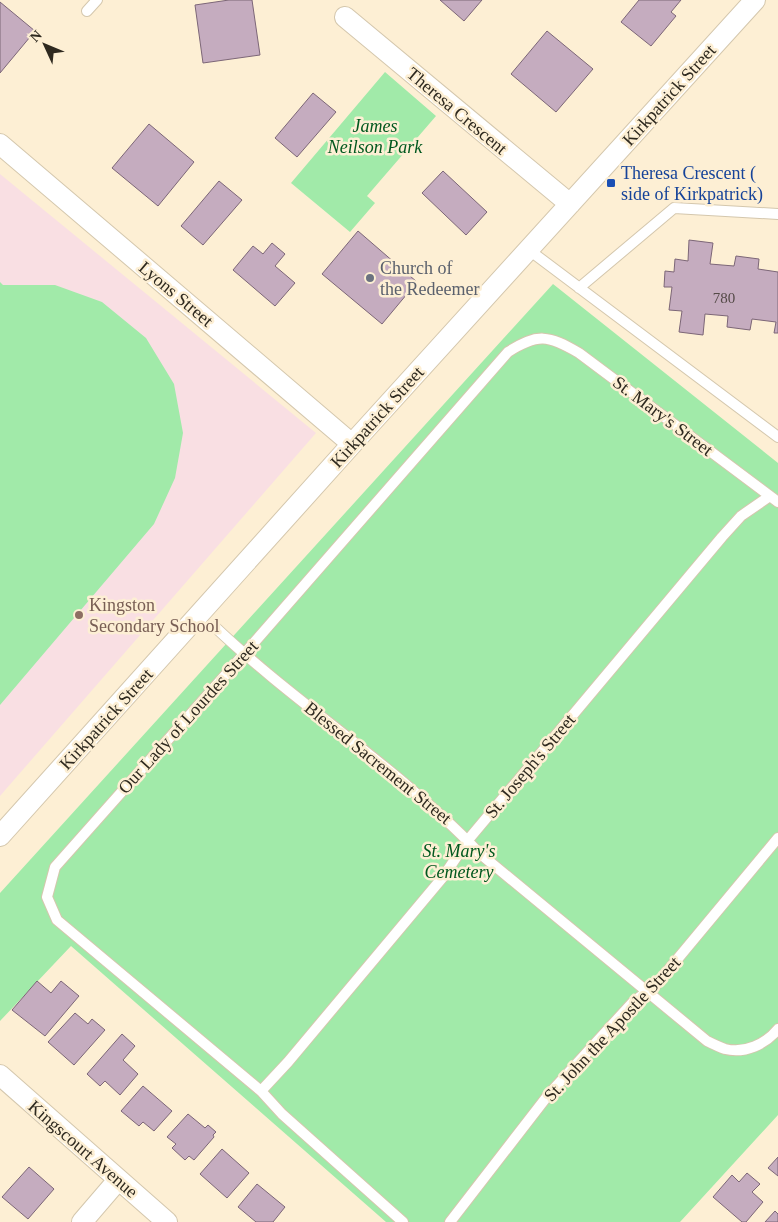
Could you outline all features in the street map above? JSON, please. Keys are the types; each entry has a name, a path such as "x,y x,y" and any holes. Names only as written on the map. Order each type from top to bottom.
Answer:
{"street":[{"name":"Kirkpatrick Street","path":"0,836 755,0"},
{"name":"Theresa Crescent","path":"345,17 570,204"},
{"name":"Lyons Street","path":"0,144 352,444"},
{"name":"Kingscourt Avenue","path":"0,1075 167,1222"},
{"path":"82,1222 118,1180"}],"lane":[{"path":"87,11 97,0"},
{"path":"579,288 674,208 778,214"},
{"path":"529,250 778,437"},
{"name":"St. Mary's Street","path":"542,338 562,343 579,353 774,499"},
{"name":"Our Lady of Lourdes Street","path":"262,1091 57,920 47,897 55,866 244,654 508,352 524,342 542,338"},
{"name":"St. Joseph's Street","path":"262,1091 443,877 468,840 722,537 741,516 774,499"},
{"name":"Blessed Sacrement Street","path":"215,627 244,654 369,754 457,828 478,852 707,1041 726,1050 750,1049 778,1029"},
{"name":"St. John the Apostle Street","path":"450,1222 549,1094 633,1002 655,986 778,838"},
{"path":"262,1091 282,1114 403,1222"}],"shaded area":[{"name":"Kingston Secondary School","path":"0,174 316,433 0,796"}],"green space":[{"name":"James Neilson Park","path":"385,72 436,116 367,196 375,203 350,232 291,183"},
{"path":"0,282 3,285 55,285 102,302 146,338 174,384 183,433 175,478 154,524 0,705"},
{"name":"St. Mary's Cemetery","path":"553,284 778,463 778,1115 680,1222 386,1222 71,946 0,1021 0,893"}],"building":[{"path":"229,0 252,0 260,55 203,63 195,5"},
{"path":"440,0 482,0 464,21"},
{"path":"639,0 681,0 671,12 676,16 651,46 621,22"},
{"path":"0,2 35,31 0,73"},
{"path":"547,31 593,69 556,112 511,74"},
{"path":"313,93 336,112 297,157 275,138"},
{"path":"149,124 194,162 158,206 112,168"},
{"path":"443,171 487,212 466,235 422,193"},
{"path":"219,181 242,200 203,245 181,226"},
{"name":"Church of the Redeemer","path":"358,231 417,282 382,324 322,274"},
{"path":"689,240 713,243 710,264 734,266 736,256 759,259 758,269 778,272 778,333 774,333 776,322 752,319 750,330 727,327 728,316 705,314 703,335 679,332 682,311 669,310 672,287 664,287 665,271 674,272 675,259 688,261"},
{"path":"272,243 285,254 275,266 295,283 275,306 233,270 253,246 263,254"},
{"path":"37,981 51,993 61,981 79,996 45,1036 12,1010"},
{"path":"75,1013 88,1024 92,1019 105,1030 74,1065 48,1042"},
{"path":"122,1034 135,1046 123,1060 138,1074 120,1095 105,1081 100,1086 87,1074"},
{"path":"143,1086 172,1111 154,1131 143,1122 139,1126 121,1111"},
{"path":"188,1114 205,1128 208,1125 216,1132 213,1135 214,1137 194,1160 189,1156 185,1160 172,1148 176,1144 167,1137"},
{"path":"222,1149 249,1173 227,1198 200,1174"},
{"path":"778,1157 778,1176 768,1168"},
{"path":"29,1167 54,1189 28,1219 2,1197"},
{"path":"747,1173 760,1184 752,1192 763,1202 746,1222 742,1222 713,1197 732,1175 739,1182"},
{"path":"257,1184 285,1207 273,1222 256,1222 238,1207"},
{"path":"775,1211 778,1214 778,1222 765,1222"}],"place":[{"name":"Theresa Crescent ( side of Kirkpatrick)","path":"611,183"},
{"name":"Church of the Redeemer","path":"370,278"},
{"name":"Kingston Secondary School","path":"79,615"}]}
